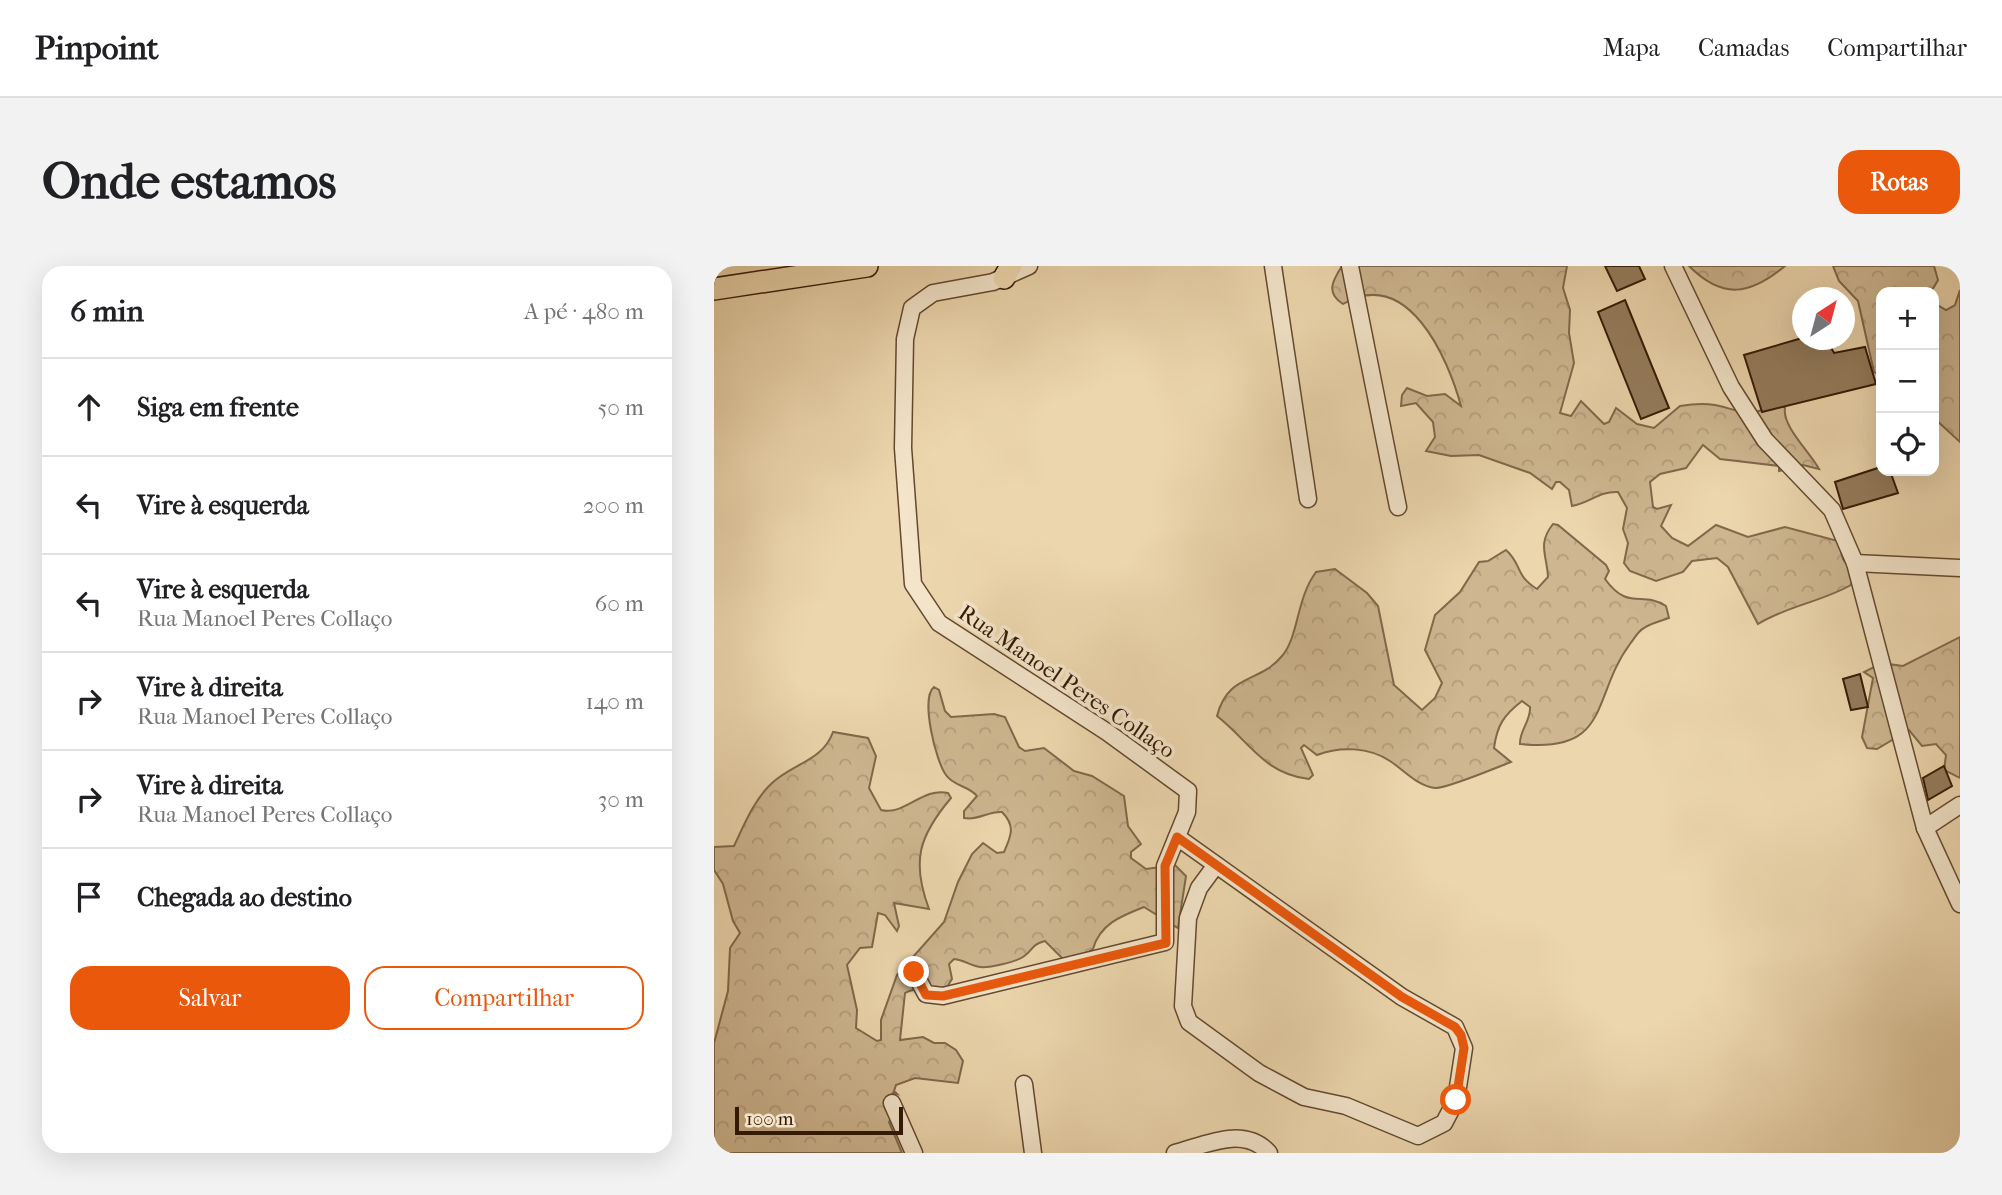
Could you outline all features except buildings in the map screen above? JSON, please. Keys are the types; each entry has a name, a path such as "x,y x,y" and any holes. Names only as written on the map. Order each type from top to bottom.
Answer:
{"highway":[{"path":"714,289 867,266"}],"street":[{"name":"Rua Manoel Peres Collaço","path":"914,972 926,995 943,996 1166,943 1165,866 1187,812 1188,791 1107,732 939,623 914,584 903,448 908,321 912,308 933,293 1029,266"},
{"path":"1273,266 1308,499"},
{"path":"1350,266 1398,508"},
{"path":"1673,266 1731,387 1765,440 1832,510 1855,563 1925,828 1960,904"},
{"path":"1855,563 1960,568"},
{"path":"1925,828 1960,805"},
{"path":"1177,837 1402,997 1443,1018 1461,1035 1464,1048 1456,1100 1444,1123 1426,1135 1418,1136 1405,1133 1346,1106 1304,1097 1259,1073 1189,1022 1183,1006 1188,918 1199,888 1216,865"},
{"path":"1024,1084 1033,1153"},
{"path":"892,1103 914,1153"},
{"path":"1424,1153 1426,1135"},
{"path":"1175,1153 1233,1138 1253,1141 1269,1153"}],"green space":[{"path":"1342,266 1567,266 1563,288 1570,310 1569,333 1574,363 1560,413 1571,416 1581,401 1604,424 1609,422 1616,408 1637,424 1654,428 1680,406 1711,404 1748,413 1771,407 1775,400 1785,408 1788,423 1819,469 1803,465 1779,471 1779,466 1720,459 1703,445 1686,468 1660,474 1650,482 1653,507 1657,509 1671,505 1661,526 1672,538 1688,546 1716,525 1748,537 1785,527 1838,541 1843,559 1854,575 1851,585 1758,624 1728,567 1717,558 1692,561 1683,572 1656,581 1630,571 1624,563 1628,543 1623,529 1627,508 1618,492 1605,493 1572,506 1569,490 1560,482 1556,482 1552,489 1530,473 1479,455 1451,456 1426,451 1435,437 1433,422 1416,403 1401,406 1402,395 1407,388 1427,396 1445,394 1461,406 1446,364 1422,323 1405,307 1387,297 1366,296 1343,304 1337,300 1332,286"},
{"path":"1689,266 1785,266 1760,283 1737,290 1713,284"},
{"path":"1833,266 1934,266 1938,280 1934,287 1876,287 1876,373 1855,298 1855,287 1845,287"},
{"path":"1960,290 1960,442 1939,423 1939,306 1946,310 1955,305"},
{"path":"1553,524 1558,525 1606,565 1609,571 1605,579 1621,595 1666,606 1669,618 1638,633 1618,664 1595,717 1585,730 1571,740 1550,745 1520,744 1530,712 1530,707 1522,701 1502,721 1495,740 1494,748 1511,762 1460,782 1435,788 1417,781 1382,756 1354,749 1317,755 1304,745 1301,748 1313,775 1309,779 1293,776 1280,771 1258,755 1217,716 1229,692 1273,665 1282,656 1292,638 1309,583 1316,572 1335,569 1367,593 1378,606 1394,685 1422,710 1435,698 1442,683 1425,650 1435,615 1460,592 1479,562 1488,561 1506,550 1525,579 1537,589 1548,577 1544,544"},
{"path":"1960,637 1960,778 1944,770 1946,755 1936,744 1922,746 1909,730 1877,749 1867,748 1862,737 1873,678 1864,672 1882,663 1903,666"},
{"path":"934,687 939,690 945,711 951,717 994,714 1005,717 1019,747 1025,751 1044,748 1074,771 1092,776 1124,796 1128,826 1141,844 1131,852 1131,858 1146,869 1175,865 1186,876 1178,928 1144,907 1106,927 1093,949 1080,958 1062,958 1045,941 1019,959 996,966 980,967 954,959 949,964 952,979 947,987 905,993 900,1040 923,1037 934,1043 945,1043 956,1050 963,1061 958,1083 915,1078 896,1085 894,1091 897,1094 893,1093 889,1100 893,1115 889,1122 902,1153 714,1153 714,1043 728,991 730,948 740,933 733,921 723,884 714,870 714,847 734,846 754,805 765,790 779,777 822,750 833,732 868,738 876,756 869,788 881,810 898,809 939,792 948,793 951,798 925,837 921,850 920,877 929,909 894,903 899,926 897,931 885,915 878,913 872,947 860,948 847,965 857,1010 856,1028 877,1041 881,1040 881,1020 897,975 944,922 958,882 972,854 983,843 997,853 1004,852 1011,831 1006,817 1002,812 997,812 964,818 964,811 977,796 949,779 942,768 929,716 930,693"}],"route":[{"path":"914,972 926,995 943,996 1166,943 1165,866 1177,837 1402,997 1455,1027 1461,1035 1464,1048 1456,1100"}]}
